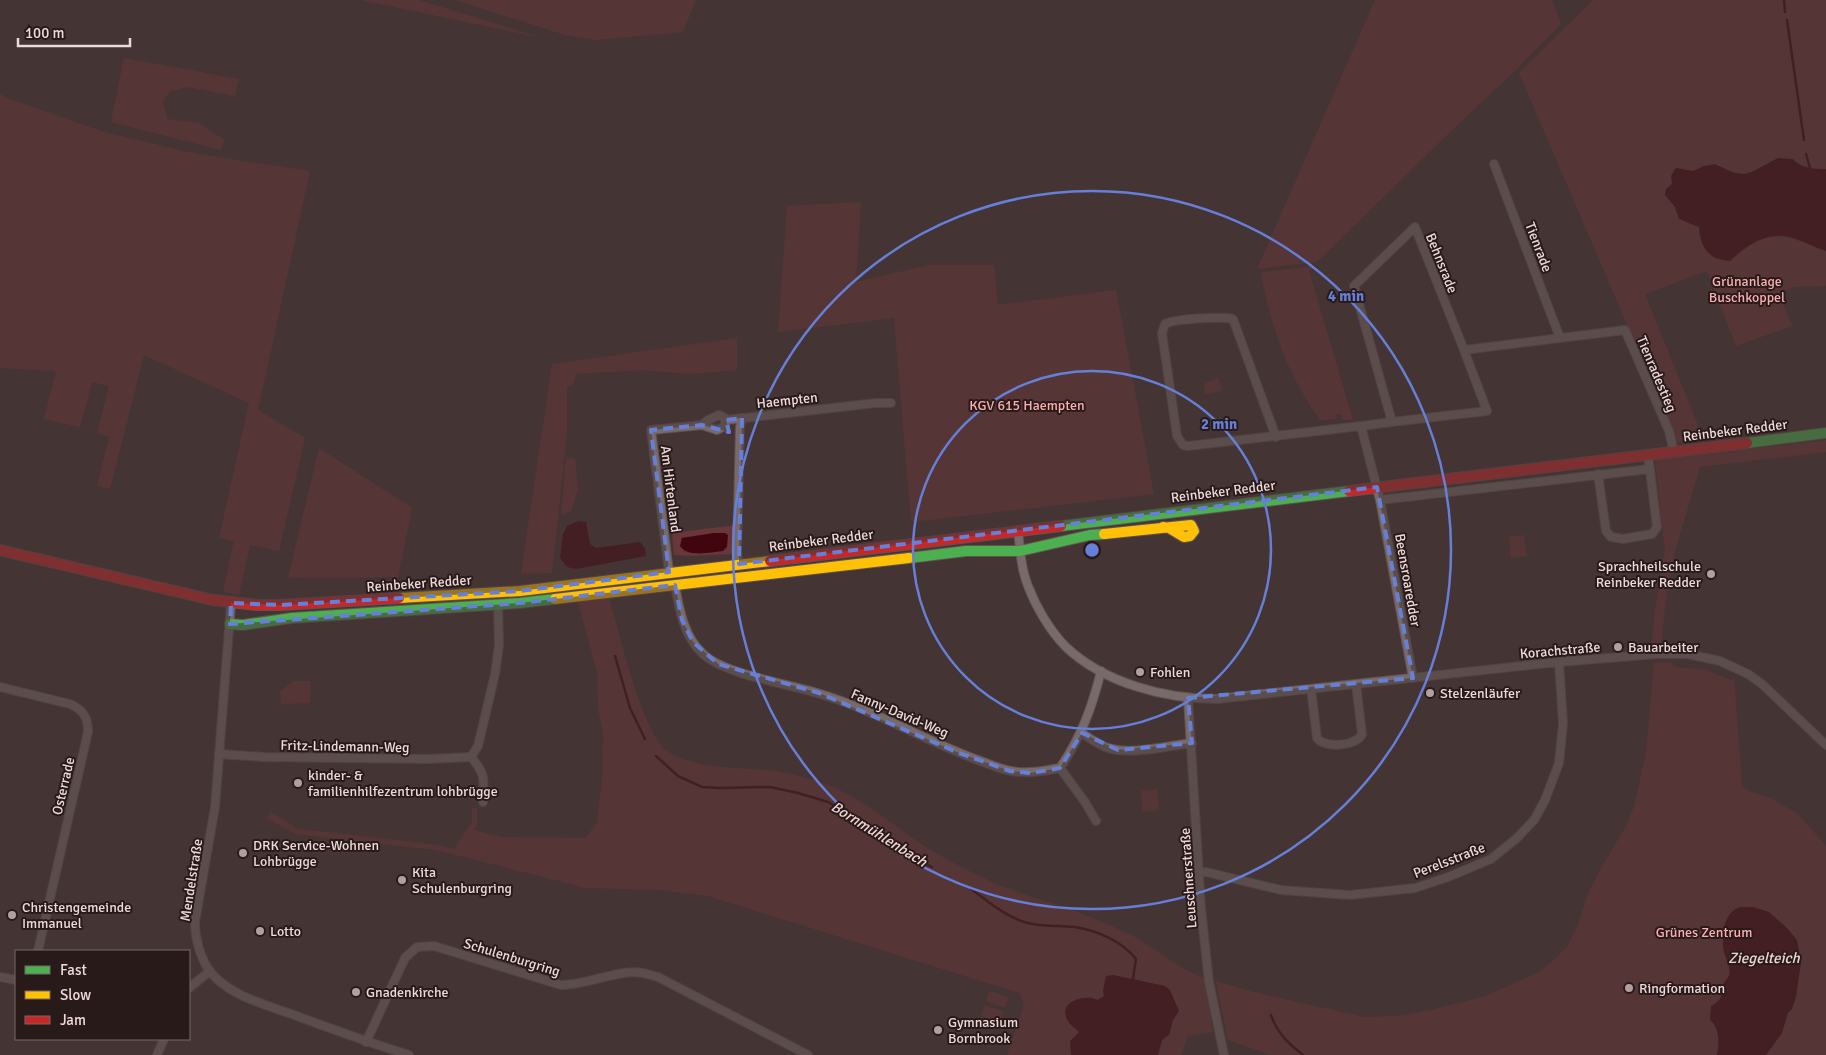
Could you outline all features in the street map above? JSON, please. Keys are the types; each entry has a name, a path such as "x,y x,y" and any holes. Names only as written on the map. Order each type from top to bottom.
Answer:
{"main road":[{"name":"Reinbeker Redder","path":"0,550 193,596 231,603 281,605 520,591 1826,433"},
{"name":"Reinbeker Redder","path":"230,624 498,604 966,551 1020,550 1090,535 1163,527"}],"street":[{"name":"Tienrade","path":"1494,164 1560,338"},
{"name":"Behnsrade","path":"1276,437 1233,319 1180,321 1165,324 1162,333 1177,436 1180,443 1188,446 1276,437 1487,411 1414,227 1354,286 1392,422"},
{"name":"Tienradestieg","path":"1464,350 1625,330 1669,431 1674,452"},
{"name":"Haempten","path":"739,564 737,552 740,421 742,418 876,403 891,403"},
{"name":"Am Hirtenland","path":"702,425 708,420 719,416 726,420 742,418"},
{"name":"Am Hirtenland","path":"669,572 651,430 702,425 717,430 725,426 726,420"},
{"path":"1362,426 1377,487"},
{"path":"1598,474 1606,531 1611,537 1642,537 1652,534 1657,527 1648,455"},
{"path":"1380,500 1650,468"},
{"name":"Beensroaredder","path":"1377,487 1413,678"},
{"name":"Korachstraße","path":"1018,530 1027,584 1050,626 1065,646 1100,671 1147,689 1188,698 1217,699 1559,662 1670,654 1705,657 1720,661 1748,674 1762,684 1826,745"},
{"name":"Fanny-David-Weg","path":"676,585 678,606 682,620 693,642 702,654 718,664 739,672 819,693 959,753 1010,771 1031,773 1060,768"},
{"name":"Mendelstraße","path":"231,603 215,806 195,922 198,943 210,971 218,980 241,994 366,1042 409,1055"},
{"path":"483,802 484,783 482,770 471,757 478,746 495,674 499,645 498,604"},
{"name":"Perelsstraße","path":"1199,872 1206,872 1281,890 1350,895 1415,888 1492,859 1517,838 1534,820 1545,800 1559,763 1563,723 1559,662"},
{"path":"1096,821 1085,802 1060,768 1082,733 1096,692 1100,671"},
{"path":"1311,689 1317,738 1322,743 1329,745 1353,742 1361,737 1356,684"},
{"name":"Osterrade","path":"0,687 70,704 79,708 85,714 88,723 88,732 38,950"},
{"name":"Leuschnerstraße","path":"1188,698 1201,909 1210,982 1224,1055"},
{"path":"1082,733 1106,747 1118,750 1192,743"},
{"name":"Fritz-Lindemann-Weg","path":"219,754 264,757 428,759 471,757"},
{"name":"Schulenburgring","path":"366,1042 405,958 417,947 434,946 561,985 582,983 627,973 643,973 658,977 808,1055"},
{"path":"190,987 210,971"},
{"path":"0,977 15,980"},
{"path":"157,1055 164,1040"}],"highlighted area":[{"path":"742,418 739,564 1377,487 1413,678 1188,698 1192,743 1118,750 1082,733 1060,768 1031,773 1010,771 959,753 819,693 718,664 693,642 682,620 675,585 520,603 230,624 231,603 281,605 520,591 669,572 651,430 702,425 729,432 726,420"}],"green space":[{"path":"361,0 419,0 542,38"},
{"path":"455,0 696,0 683,32 595,40 565,35"},
{"path":"1375,0 1552,0 1561,24 1317,262 1257,269"},
{"name":"Grünanlage Buschkoppel","path":"1593,0 1826,0 1826,169 1813,169 1778,158 1752,172 1744,174 1704,166 1693,171 1676,168 1673,171 1672,184 1665,195 1675,207 1677,214 1689,224 1699,227 1700,236 1715,259 1730,261 1755,242 1776,236 1798,241 1826,251 1826,286 1794,287 1779,293 1792,326 1736,346 1707,271 1645,294 1704,440 1678,443 1519,73"},
{"path":"124,58 239,79 235,96 188,87 171,91 163,101 167,119 199,123 224,140 221,150 111,122"},
{"path":"0,94 104,132 197,154 310,171 258,410 305,438 279,551 250,545 239,595 223,592 234,541 219,538 249,403 144,355 110,489 97,486 109,437 97,433 109,386 92,382 80,427 44,419 56,371 0,368"},
{"name":"KGV 615 Haempten","path":"861,202 856,282 929,265 994,265 998,305 1116,290 1154,494 911,522 894,318 778,332 787,206"},
{"path":"1315,266 1309,271 1353,420 1343,420 1342,414 1336,414 1336,419 1320,420 1289,367 1275,331 1265,293 1261,272"},
{"path":"737,338 737,370 691,374 641,370 576,374 573,385 567,387 567,433 552,573 521,574 552,364"},
{"path":"1218,378 1223,391 1205,394 1204,384"},
{"path":"1826,440 1826,452 1700,467 1675,551 1666,598 1661,646 1652,646 1654,617 1665,551 1655,460"},
{"path":"319,448 412,508 398,577 288,578"},
{"path":"566,457 575,459 578,489 571,511 561,515"},
{"path":"736,525 732,531 733,554 674,555 672,533","holes":["725,533 723,551 690,553 684,551 681,538"]},
{"path":"1524,535 1527,556 1511,558 1509,537"},
{"path":"609,598 640,702 648,723 666,750 689,761 735,768 776,771 810,779 829,786 863,803 926,847 987,880 1087,916 1135,937 1177,964 1204,978 1213,1032 1188,1036 1181,1055 1158,1055 1162,1040 1169,1035 1173,1020 1177,1015 1178,1006 1172,994 1165,986 1113,975 1103,989 1104,996 1097,1000 1091,997 1075,999 1080,1032 1071,1041 1071,1055 1007,1055 1024,1005 1020,993 708,896 661,890 587,888 436,850 296,834 266,818 271,812 298,829 439,845 454,849 472,822 472,808 477,808 477,824 474,830 502,837 586,838 597,822 603,771 602,745 604,740 598,707 597,672 578,602"},
{"name":"Grünes Zentrum","path":"1670,662 1676,667 1706,670 1733,681 1734,676 1742,786 1748,791 1769,797 1798,814 1826,846 1826,1055 1271,1055 1228,1040 1216,981 1257,993 1364,1017 1398,1016 1486,996 1539,972 1556,958 1567,947 1578,925 1588,893 1626,826 1634,807 1646,753 1654,663"},
{"path":"293,681 311,681 310,703 281,704 280,692"},
{"path":"1157,789 1159,810 1143,812 1141,791"},
{"path":"989,991 1009,997 1005,1008 986,1001"},
{"path":"985,1005 1004,1012 1000,1023 981,1016"}],"water":[{"path":"1778,158 1793,159 1800,165 1808,168 1826,169 1826,251 1795,239 1777,236 1755,242 1730,261 1716,258 1704,247 1699,227 1679,219 1675,207 1665,195 1666,189 1672,184 1671,176 1676,168 1693,171 1715,164 1734,173 1744,174 1752,172"},
{"path":"578,521 586,522 590,544 596,548 640,542 645,548 646,556 576,569 567,567 560,558 563,534 567,526"},
{"path":"725,533 728,535 727,547 723,551 694,553 684,550 680,546 682,538"},
{"name":"Ziegelteich","path":"1740,907 1753,907 1769,912 1797,940 1801,962 1796,997 1792,1009 1788,1013 1782,1033 1766,1055 1717,1055 1716,1027 1710,1020 1711,1006 1720,999 1722,989 1729,975 1729,966 1723,947 1724,927 1729,915 1733,911"},
{"path":"1113,975 1165,986 1170,990 1179,1011 1173,1020 1169,1035 1162,1040 1158,1055 1071,1055 1070,1041 1079,1032 1068,1021 1065,1014 1066,1008 1069,1004 1080,999 1092,998 1098,1000 1104,996 1103,990 1106,976"}],"waterway":[{"path":"1784,0 1785,12"},
{"path":"1787,20 1804,140"},
{"path":"1806,154 1810,168"},
{"name":"Bornmühlenbach","path":"615,656 630,708 645,739"},
{"name":"Bornmühlenbach","path":"656,756 678,776 702,787 770,787 828,802 877,830 906,853 932,867"},
{"name":"Bornmühlenbach","path":"971,889 998,909 1020,921 1039,925 1082,928 1108,937 1124,947 1136,959 1133,979"},
{"name":"Bornmühlenbach","path":"1271,1015 1284,1038 1303,1055"}],"traffic: fast":[{"path":"1747,443 1826,433"},
{"path":"1061,526 1349,491"},
{"path":"909,558 966,551 1020,551 1090,535 1104,534"},
{"path":"230,624 243,625 292,618 555,599"}],"traffic: slow":[{"path":"1104,534 1191,525 1194,531 1190,536 1184,537 1169,528 1163,527"},
{"path":"555,599 909,558"},
{"path":"399,598 520,591 770,561"}],"traffic: jam":[{"path":"1349,491 1747,443"},
{"path":"770,561 1061,526"},
{"path":"0,550 213,600 257,605 281,605 399,598"}],"place":[{"name":"Sprachheilschule Reinbeker Redder","path":"1711,574"},
{"name":"Bauarbeiter","path":"1618,647"},
{"name":"Fohlen","path":"1140,672"},
{"name":"Stelzenläufer","path":"1430,693"},
{"name":"kinder- & familienhilfezentrum lohbrügge","path":"298,783"},
{"name":"DRK Service-Wohnen Lohbrügge","path":"243,853"},
{"name":"Kita Schulenburgring","path":"402,880"},
{"name":"Christengemeinde Immanuel","path":"12,915"},
{"name":"Lotto","path":"260,931"},
{"name":"Ringformation","path":"1629,988"},
{"name":"Gnadenkirche","path":"356,992"},
{"name":"Gymnasium Bornbrook","path":"938,1030"}]}
